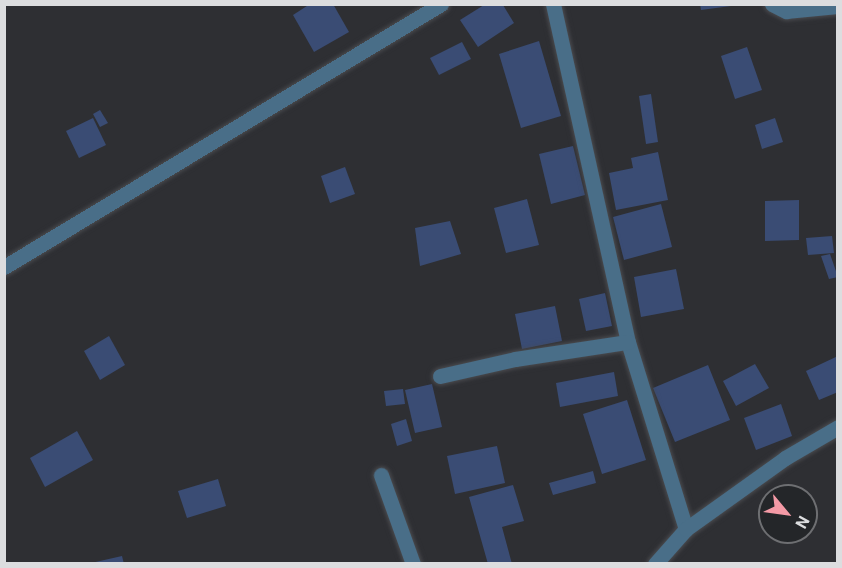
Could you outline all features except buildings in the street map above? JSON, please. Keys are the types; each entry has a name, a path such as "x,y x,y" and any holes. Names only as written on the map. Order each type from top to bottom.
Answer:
{"street":[{"path":"4,267 441,4"},
{"path":"553,4 628,342 686,529"},
{"path":"772,4 786,11 837,6"},
{"path":"440,376 515,359 628,342"},
{"path":"654,564 686,529 785,458 837,427"},
{"path":"381,475 413,564"}]}
